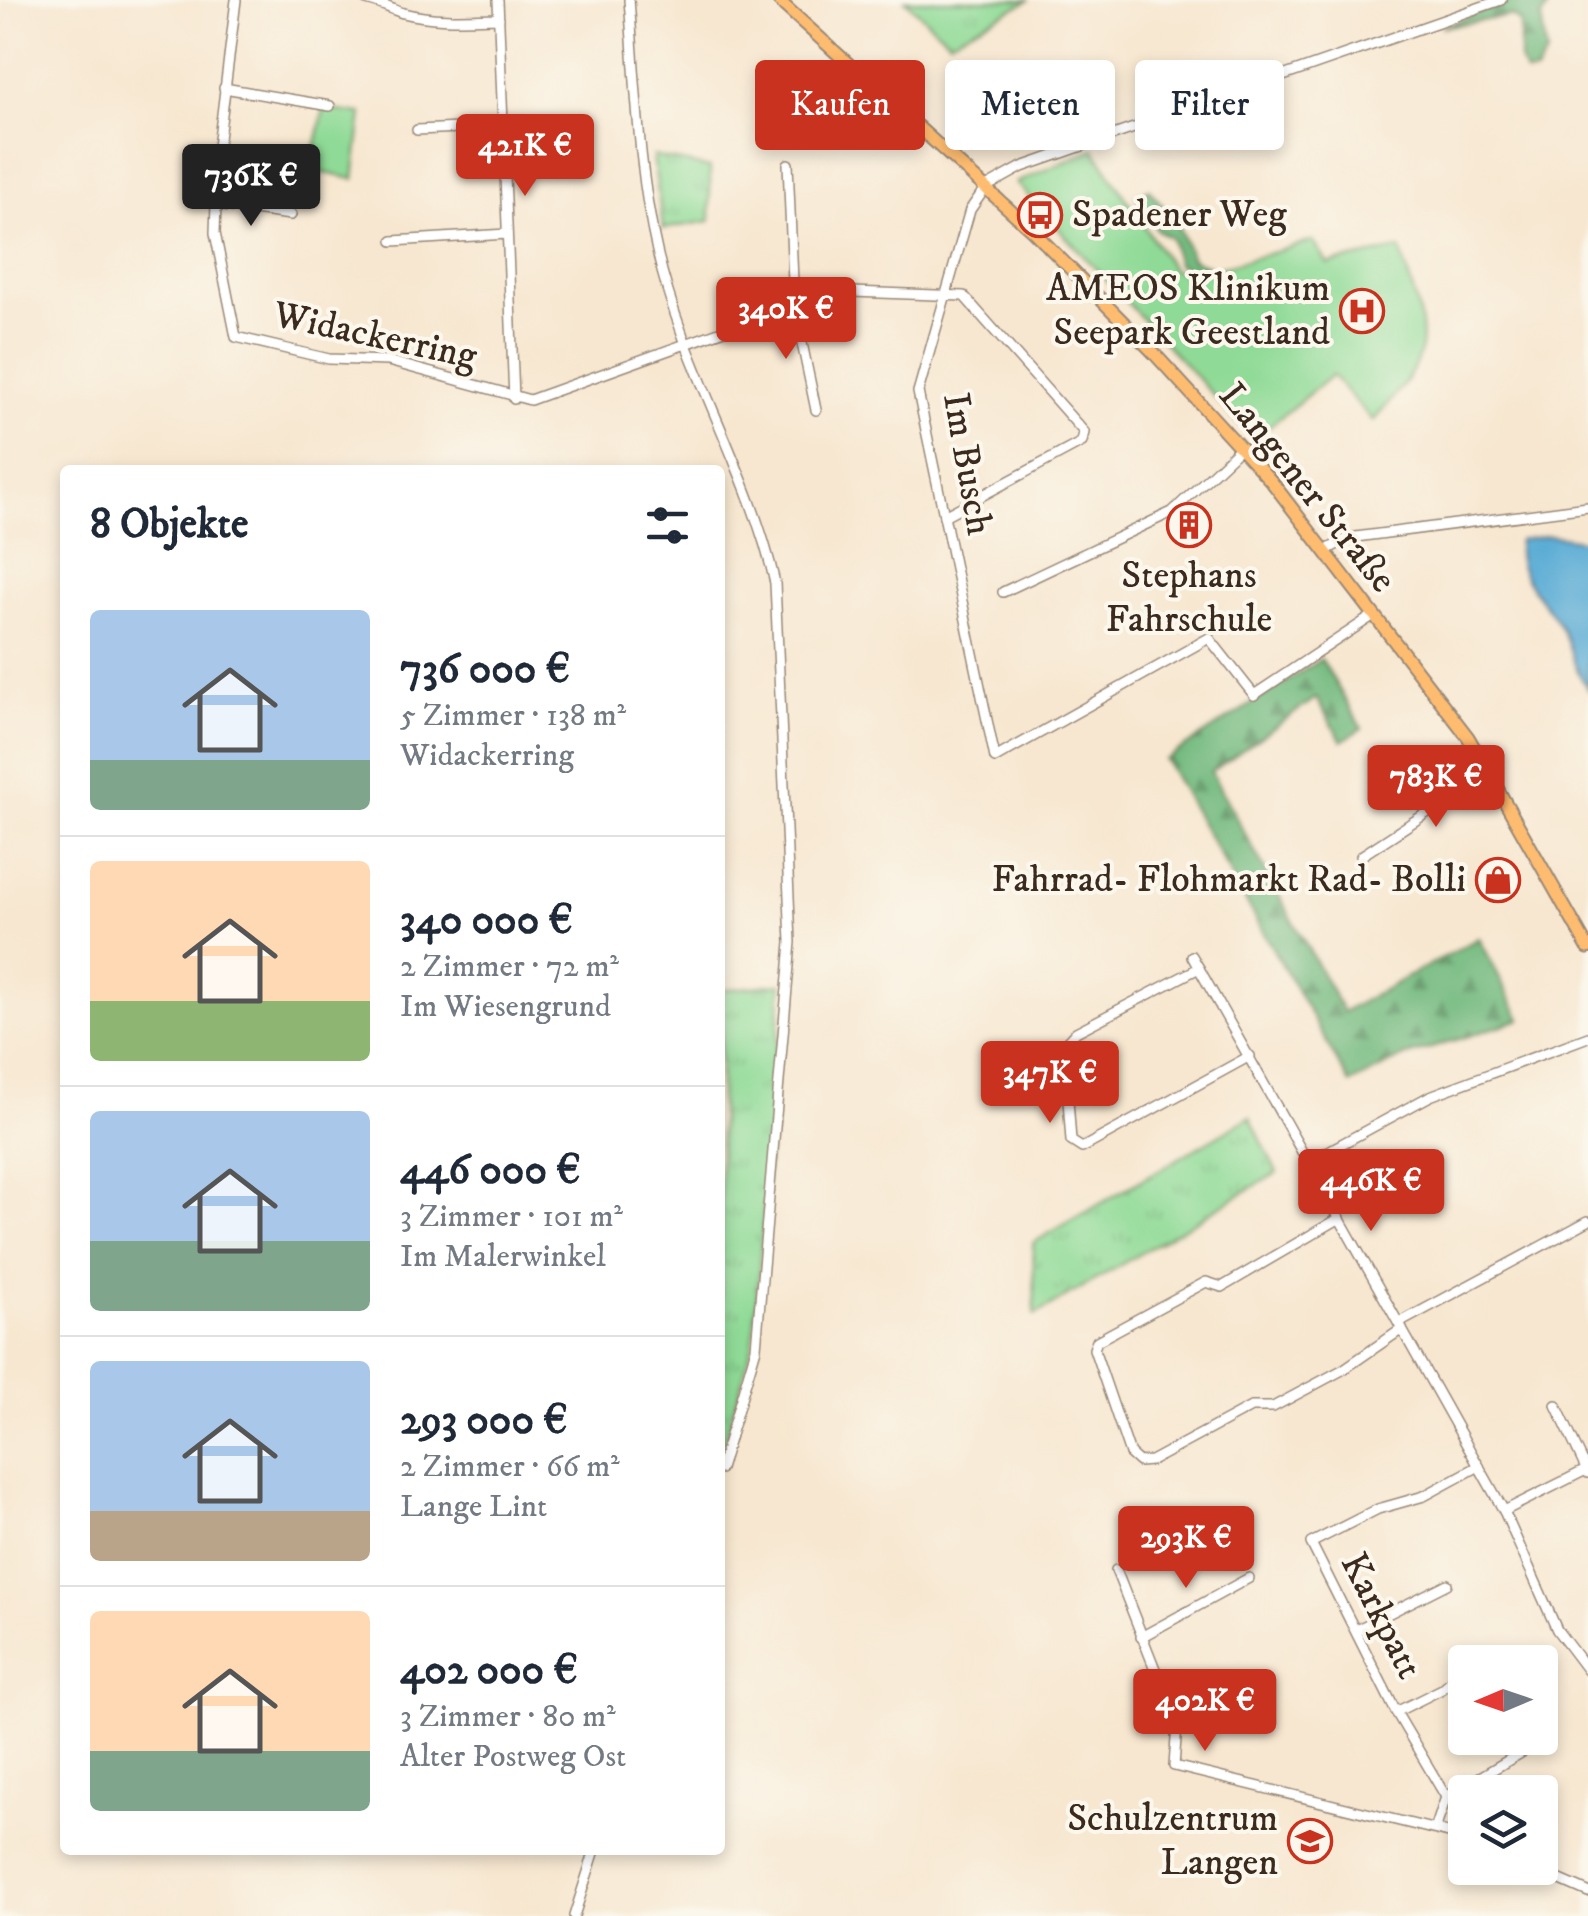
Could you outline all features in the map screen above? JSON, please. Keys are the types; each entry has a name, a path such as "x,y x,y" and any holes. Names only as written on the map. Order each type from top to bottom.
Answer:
{"main road":[{"name":"Langener Straße","path":"778,0 986,187 1128,326 1240,447 1326,551 1491,771 1588,948"}],"street":[{"name":"Widackerring","path":"236,0 224,88 216,205 221,274 236,337 329,359 388,361 514,399"},
{"path":"366,0 389,4 398,12 446,20 499,18"},
{"path":"498,0 514,399 530,400 794,306 852,292 964,296 1084,432 1082,442 944,516"},
{"path":"630,0 644,177 657,253 685,343 775,583 792,924 756,1348 725,1452"},
{"path":"986,187 1022,166 1500,0"},
{"path":"224,88 330,106"},
{"path":"417,130 503,126"},
{"path":"788,164 794,306 816,410"},
{"name":"Im Busch","path":"986,187 970,210 942,296 918,392 995,758 1209,638 1254,695 1374,614"},
{"path":"216,205 291,216"},
{"path":"393,241 507,234"},
{"path":"1003,592 1172,512 1240,447"},
{"path":"1326,551 1348,538 1588,507"},
{"path":"1361,856 1491,771"},
{"path":"1192,956 1504,1512 1557,1630 1588,1671"},
{"path":"1199,968 1076,1032 1064,1044 1071,1141 1082,1148 1250,1056"},
{"path":"1310,1161 1430,1096 1588,1037"},
{"path":"1340,1218 1222,1287 1206,1282 1097,1341 1094,1349 1130,1454 1139,1462 1151,1461 1251,1407 1273,1407 1344,1369 1400,1326 1588,1221"},
{"path":"1504,1512 1588,1471 1556,1405"},
{"name":"Karkpatt","path":"1446,1797 1396,1712 1310,1543 1378,1509 1424,1496 1479,1466"},
{"path":"1116,1570 1177,1725 1174,1766 1448,1831"},
{"path":"1141,1636 1249,1578"},
{"path":"1356,1630 1446,1584"},
{"path":"1396,1712 1448,1684"},
{"path":"1436,1826 1446,1797 1517,1755"},
{"path":"574,1916 594,1855"},
{"path":"1558,1879 1588,1892"}],"green space":[{"path":"905,0 1030,0 949,41"},
{"path":"1513,0 1552,0 1541,18 1547,54 1535,73 1526,74 1520,63 1520,22 1511,16 1441,27"},
{"path":"324,109 362,114 354,179 310,170"},
{"path":"1095,150 1172,269 1188,274 1313,241 1328,264 1400,249 1421,324 1418,358 1395,396 1373,421 1332,375 1254,439 1016,183"},
{"path":"653,156 710,168 710,221 663,229"},
{"path":"1149,189 1176,222 1192,259 1212,268 1207,275 1177,264 1171,238 1157,230 1136,196"},
{"path":"1321,659 1362,728 1342,741 1316,698 1211,772 1343,1012 1479,938 1521,1019 1404,1057 1350,1084 1165,760"},
{"path":"782,984 753,1344 725,1438 725,990"},
{"path":"1250,1117 1277,1173 1035,1315 1033,1243"}],"water":[{"path":"1549,535 1588,541 1588,689 1560,626 1521,568 1519,540"}],"place":[{"name":"Spadener Weg","path":"1040,215"},
{"name":"AMEOS Klinikum Seepark Geestland","path":"1362,311"},
{"name":"Stephans Fahrschule","path":"1189,525"},
{"name":"Fahrrad- Flohmarkt Rad- Bolli","path":"1498,880"},
{"name":"Schulzentrum Langen","path":"1310,1841"}]}
